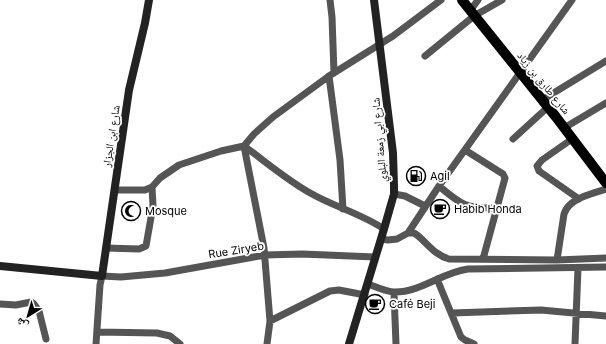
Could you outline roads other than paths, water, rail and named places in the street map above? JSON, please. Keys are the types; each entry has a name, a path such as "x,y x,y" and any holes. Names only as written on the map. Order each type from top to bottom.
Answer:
{"main road":[{"name":"شارع طارق بن زياد","path":"462,0 606,183"}],"street":[{"name":"شارع ابن الجزار","path":"102,276 129,90 149,0"},
{"path":"330,0 332,16 331,75 340,160 343,209"},
{"name":"شارع ابي زمعة البلوي","path":"349,344 365,295 394,194 393,153 374,0"},
{"path":"115,190 145,190 152,187 160,178 179,166 221,151 244,146 254,134 273,117 331,75 413,22 440,0"},
{"path":"472,14 478,0"},
{"path":"425,56 472,14 501,0"},
{"path":"408,233 424,206 572,0"},
{"path":"513,139 545,104 606,61"},
{"path":"564,128 606,103"},
{"path":"572,139 542,160 537,166 539,171 579,199"},
{"path":"244,146 292,182 310,193 384,229"},
{"path":"244,146 265,255 270,321 267,344"},
{"path":"465,150 504,176 504,181 483,259"},
{"path":"439,186 463,205 475,208 497,208"},
{"path":"106,248 139,249 146,246 153,206 152,187"},
{"path":"557,260 565,210 570,204 579,199 606,189"},
{"path":"394,194 405,196 424,206"},
{"path":"381,239 388,240 408,233 414,233 441,257 457,260 557,260 606,258"},
{"name":"Rue Ziryeb","path":"102,276 121,277 158,274 189,270 265,255 318,254 375,257"},
{"path":"0,266 102,276 100,285 96,344"},
{"path":"368,284 394,293 414,289 454,271 468,269 606,267"},
{"path":"575,344 578,268"},
{"path":"437,279 461,337 471,344"},
{"path":"270,321 330,291 339,290 365,295"},
{"path":"394,293 396,344"},
{"path":"0,304 16,305 31,302 34,304 39,311 46,339"},
{"path":"452,313 541,310 606,316"},
{"path":"98,332 157,333 170,336 180,344"}],"place":[{"name":"Agil","path":"416,176"},
{"name":"Habib Honda","path":"440,209"},
{"name":"Mosque","path":"131,211"},
{"name":"Café Beji","path":"375,304"}]}
